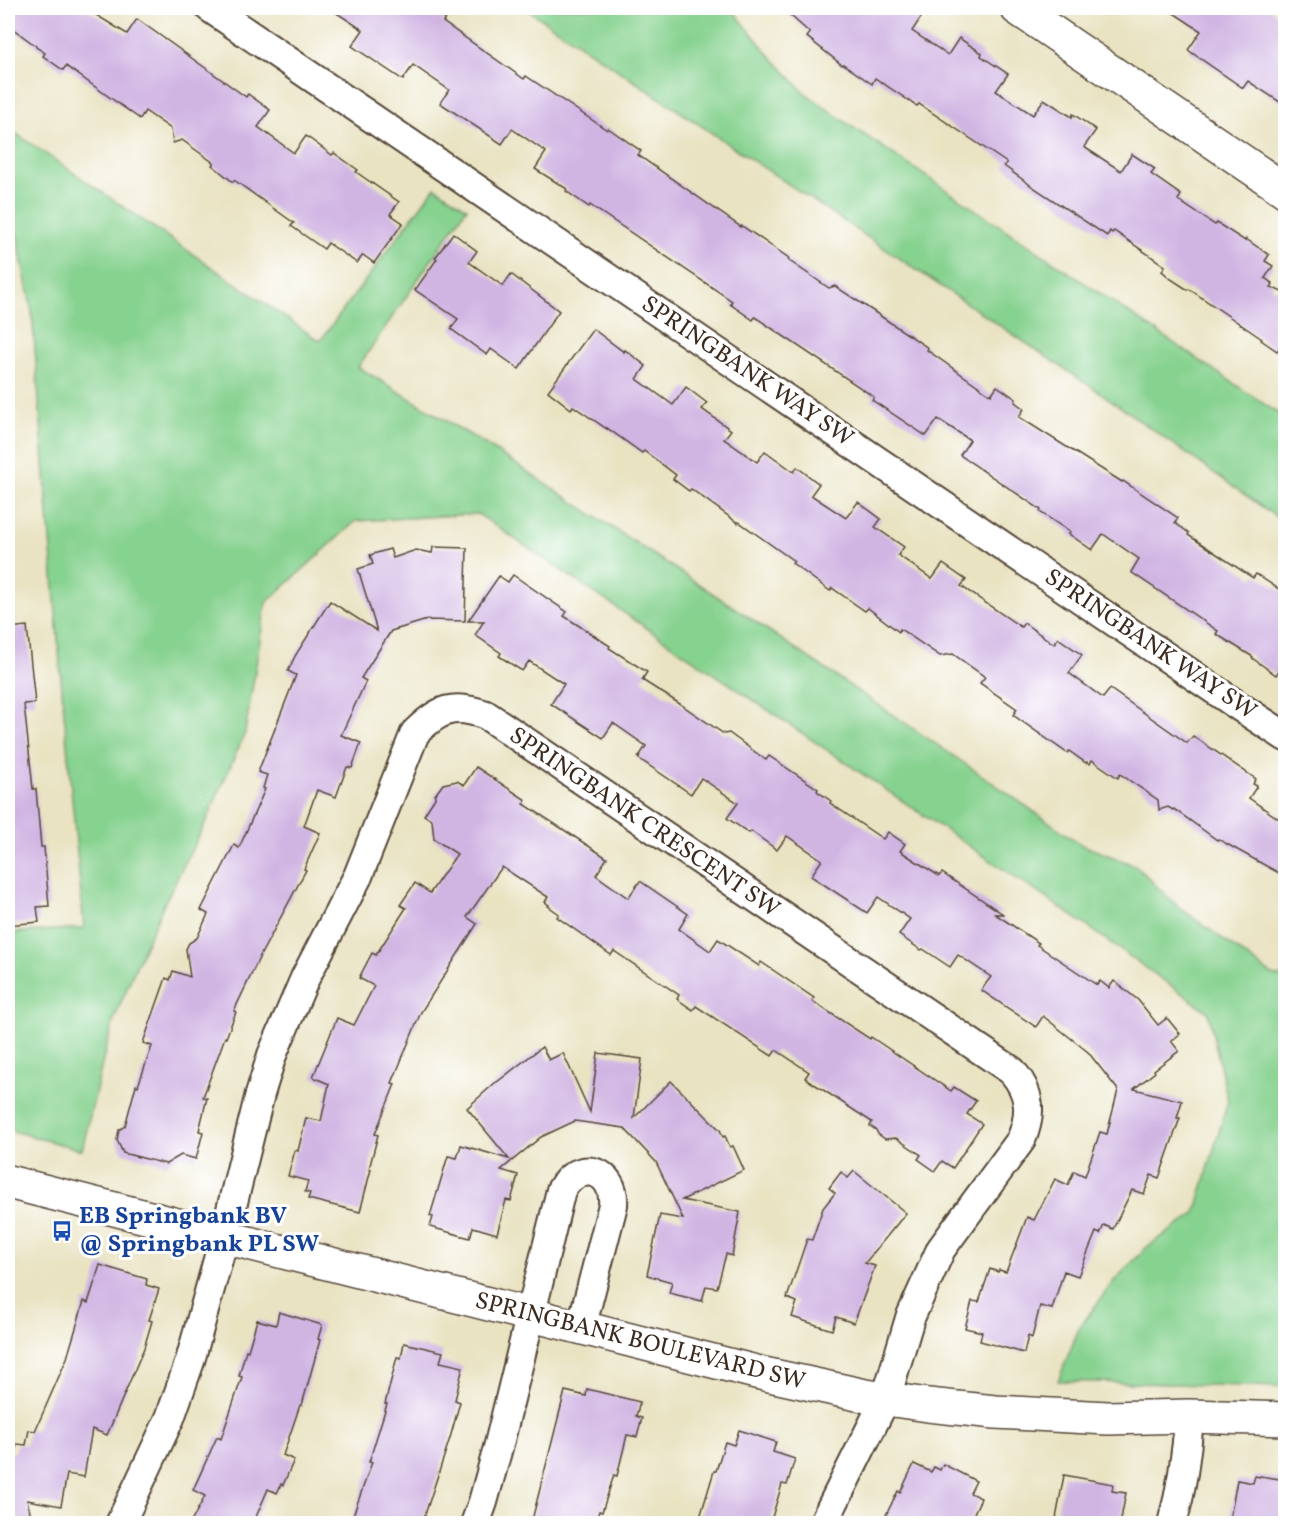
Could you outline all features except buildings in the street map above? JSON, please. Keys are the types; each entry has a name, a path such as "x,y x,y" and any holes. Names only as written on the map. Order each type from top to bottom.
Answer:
{"street":[{"name":"SPRINGBANK WAY SW","path":"210,8 1286,737"},
{"path":"1017,8 1286,191"},
{"name":"SPRINGBANK CRESCENT SW","path":"120,1524 170,1418 190,1360 224,1238 260,1094 272,1055 291,1009 358,876 415,733 438,713 470,709 486,715 1012,1071 1025,1090 1028,1104 1027,1127 1021,1140 941,1249 910,1318 886,1398 823,1524"},
{"path":"475,1524 483,1502 561,1190 574,1174 584,1171 595,1172 604,1177 611,1185 614,1195 581,1328"},
{"name":"SPRINGBANK BOULEVARD SW","path":"8,1182 826,1388 928,1405 995,1412 1108,1418 1189,1416 1286,1419"},
{"path":"1172,1524 1186,1459 1189,1416"}],"green space":[{"path":"525,8 731,8 804,92 1285,418 1285,523 1102,394"},
{"path":"8,128 320,341 435,187 467,208 358,367 488,446 750,618 1082,845 1136,866 1176,905 1272,975 1285,978 1285,1387 1058,1381 1079,1328 1113,1282 1148,1246 1195,1214 1228,1101 1208,1012 1074,917 478,514 356,521 266,603 245,733 204,826 164,904 114,1019 82,1150 8,1130 8,933 84,928 63,702 32,312 14,222 8,218"}],"place":[{"name":"EB Springbank BV @ Springbank PL SW","path":"62,1231"}]}
